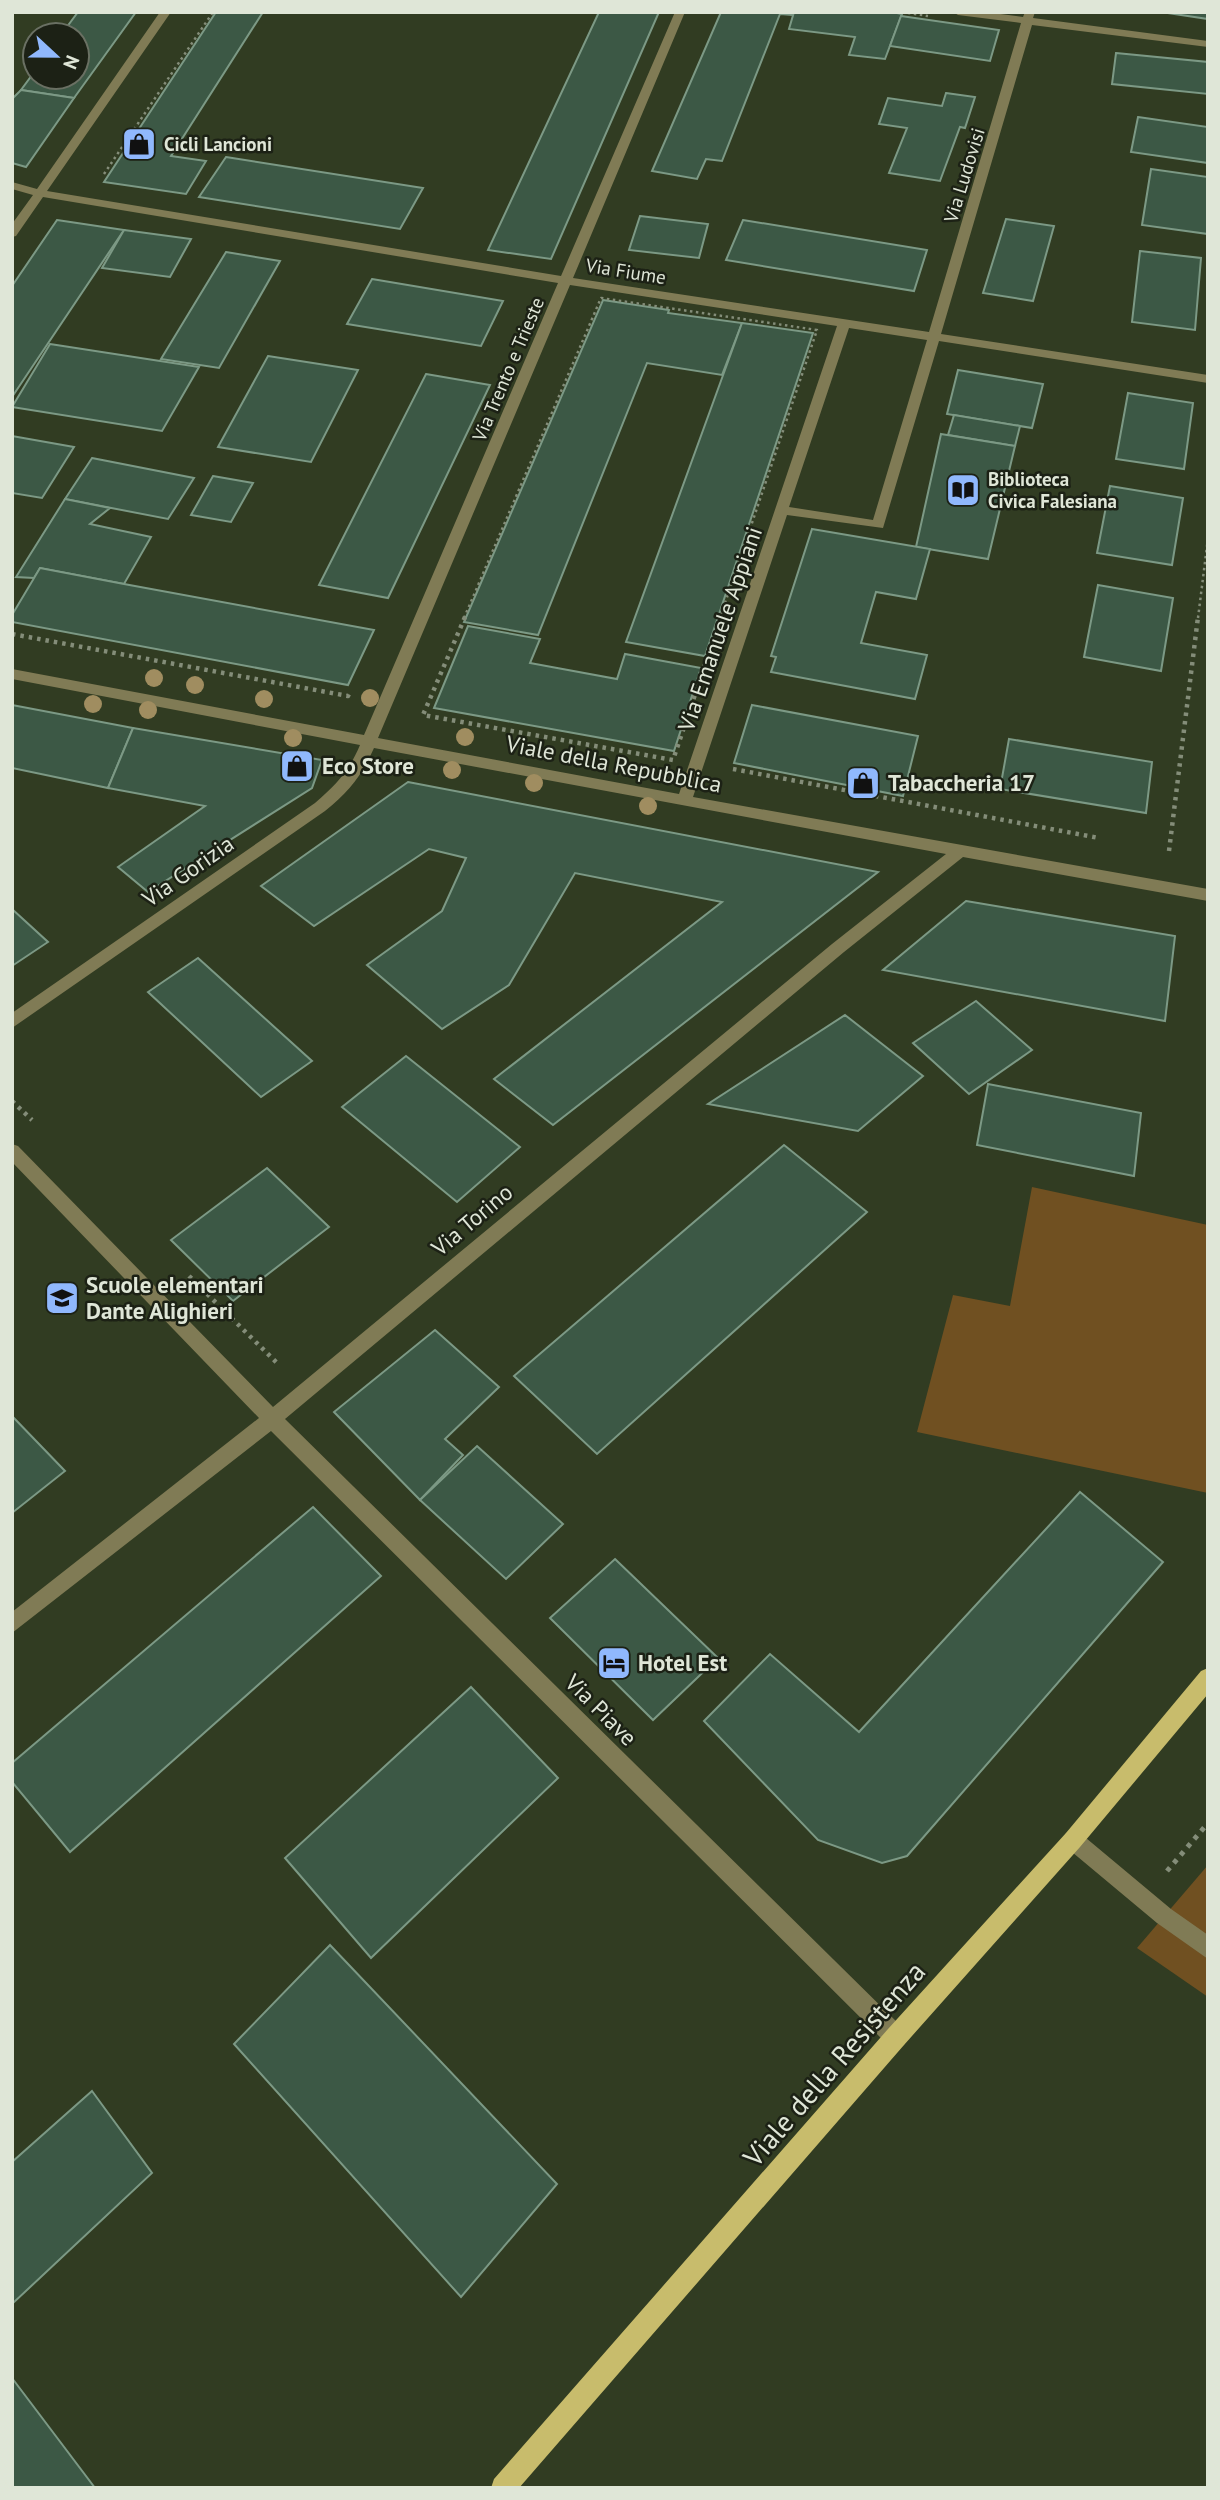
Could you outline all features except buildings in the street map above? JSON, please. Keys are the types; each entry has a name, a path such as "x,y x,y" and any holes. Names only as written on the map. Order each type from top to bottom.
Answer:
{"main road":[{"name":"Viale della Resistenza","path":"503,2488 896,2037 1073,1840 1208,1678"}],"street":[{"path":"12,233 166,12"},
{"name":"Via Trento e Trieste","path":"372,740 680,12"},
{"path":"958,12 1029,17 1208,44"},
{"name":"Via Ludovisi","path":"933,338 1029,17"},
{"name":"Via Fiume","path":"12,184 40,193 566,281 1208,379"},
{"name":"Via Emanuele Appiani","path":"684,801 844,324"},
{"name":"Via Emanuele Appiani","path":"782,510 878,525 933,338"},
{"name":"Viale della Repubblica","path":"12,674 684,801 1208,895"},
{"name":"Via Gorizia","path":"12,1022 320,807 342,789 356,772 372,740"},
{"name":"Via Torino","path":"12,1624 272,1419 960,850"},
{"name":"Via Piave","path":"12,1151 272,1419 896,2037"},
{"path":"1073,1840 1164,1916 1208,1948"}],"path":[{"path":"104,174 213,12"},
{"path":"902,12 938,17"},
{"path":"601,298 817,330 673,760 423,715 601,298"},
{"path":"1158,849 1171,851 1208,538"},
{"path":"12,634 348,696 350,691"},
{"path":"728,768 1105,839"},
{"path":"12,1101 42,1130"},
{"path":"189,1276 277,1363 288,1355"},
{"path":"1158,1881 1208,1823"}],"shaded area":[{"path":"1032,1187 1208,1225 1208,1493 917,1432 953,1295 1010,1306"},
{"path":"1208,1865 1208,1997 1137,1948"}],"place":[{"name":"Cicli Lancioni","path":"139,144"},
{"name":"Biblioteca Civica Falesiana","path":"963,490"},
{"name":"Eco Store","path":"297,766"},
{"name":"Tabaccheria 17","path":"863,783"},
{"name":"Scuole elementari Dante Alighieri","path":"62,1298"},
{"name":"Hotel Est","path":"614,1663"}]}
